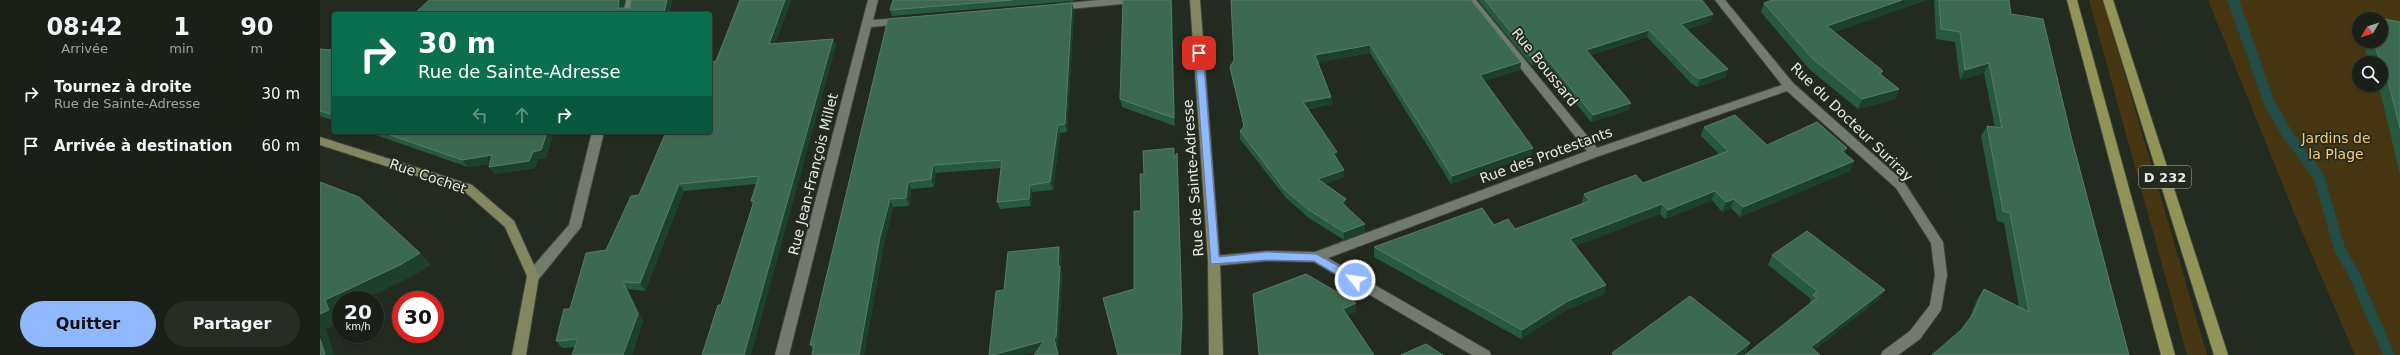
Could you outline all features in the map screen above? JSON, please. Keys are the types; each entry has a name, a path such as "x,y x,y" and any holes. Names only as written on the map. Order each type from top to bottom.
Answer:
{"main road":[{"name":"Rue de Sainte-Adresse","path":"1195,0 1214,261 1216,355"},
{"name":"D 232","path":"2072,0 2168,355"},
{"name":"D 232","path":"2108,0 2221,355"},
{"name":"Rue Cochet","path":"320,141 468,188 510,224 533,276"},
{"path":"519,355 533,276"}],"street":[{"path":"628,12 631,0"},
{"name":"Rue Jean-François Millet","path":"782,355 873,0"},
{"path":"1046,8 1133,0"},
{"name":"Rue Boussard","path":"1471,0 1595,153"},
{"name":"Rue du Docteur Suriray","path":"1720,0 1789,86 1900,185 1937,242 1941,275 1936,306 1915,335 1888,355"},
{"path":"867,24 911,20"},
{"name":"Rue des Protestants","path":"1316,257 1595,153 1789,86"},
{"path":"533,276 575,227 598,134"},
{"path":"1214,261 1266,256 1316,257 1484,355"}],"green space":[{"path":"2089,0 2103,0 2207,355 2187,355"},
{"name":"Jardins de la Plage","path":"2208,0 2400,0 2400,355 2355,355 2300,227"}],"building":[{"path":"429,0 619,0 618,8 630,8 631,0 667,0 664,12 416,12"},
{"path":"740,0 785,0 769,44 833,39 744,355 702,355 718,305 721,305 754,201 751,201 759,176 679,184 640,283 623,282 638,314 623,355 572,355 578,339 556,341 564,309 570,309 586,253 606,250 631,196 639,195 665,134 712,134 712,62 716,61"},
{"path":"893,0 1012,0 890,10"},
{"path":"1123,0 1171,0 1174,118 1120,99"},
{"path":"1231,0 1471,0 1521,62 1480,75 1533,148 1452,176 1370,45 1315,55 1331,97 1303,102 1337,152 1333,153 1344,170 1318,179 1346,199 1342,203 1365,224 1344,232 1309,210 1285,190 1240,131 1244,126 1230,67 1234,60"},
{"path":"1485,0 1702,0 1713,14 1681,24 1728,69 1700,79 1693,75 1649,30 1586,50 1631,103 1593,115 1544,55 1533,59"},
{"path":"1772,0 1902,0 1827,26 1883,71 1879,73 1899,89 1862,99 1813,59 1764,3"},
{"path":"1939,0 2009,0 2011,14 2043,19 2072,140 2129,355 1932,355 1961,330 1973,314 1984,289 2029,312 2010,213 2003,211 1987,126 2002,128 1989,63 1965,70 1960,32 1941,29"},
{"path":"1072,3 1065,124 1058,125 1050,182 1030,185 1029,199 997,202 1002,160 933,165 931,179 908,182 906,198 890,199 880,237 859,355 812,355 814,344 810,345 888,19"},
{"path":"2388,20 2400,22 2400,128 2388,81 2388,56 2379,56 2376,48 2388,48"},
{"path":"320,49 332,50 332,114 320,111"},
{"path":"1735,115 1767,145 1817,122 1847,148 1842,151 1854,161 1743,207 1734,199 1726,202 1715,191 1668,210 1662,204 1570,239 1606,285 1568,301 1522,330 1374,247 1482,208 1494,225 1508,219 1515,229 1590,201 1584,194 1636,175 1643,183 1728,151 1704,127"},
{"path":"388,134 546,134 541,150 533,152 529,161 489,167 492,155 462,160"},
{"path":"1174,148 1174,158 1177,153 1182,315 1180,355 1118,355 1103,298 1134,289 1134,211 1141,211 1140,174 1144,174 1143,151"},
{"path":"320,182 359,197 420,253 400,265 344,291 332,291 332,297 325,300 329,310 320,314"},
{"path":"1807,231 1885,290 1811,347 1820,355 1745,355 1817,298 1813,295 1817,291 1772,255"},
{"path":"1059,247 1058,266 1060,266 1056,337 1054,338 1058,355 1034,355 1044,341 989,355 996,291 1004,290 1008,252"},
{"path":"1306,274 1356,303 1343,309 1374,355 1259,355 1253,294"},
{"path":"1690,296 1750,343 1735,355 1614,355 1612,353"},
{"path":"320,339 325,354 322,355 320,355"},
{"path":"1426,344 1443,355 1401,355"}],"waterway":[{"path":"2233,0 2269,102 2286,132 2319,177 2340,250 2354,274 2389,355"}],"route":[{"path":"1199,53 1214,261 1266,256 1316,257 1355,280"}]}
